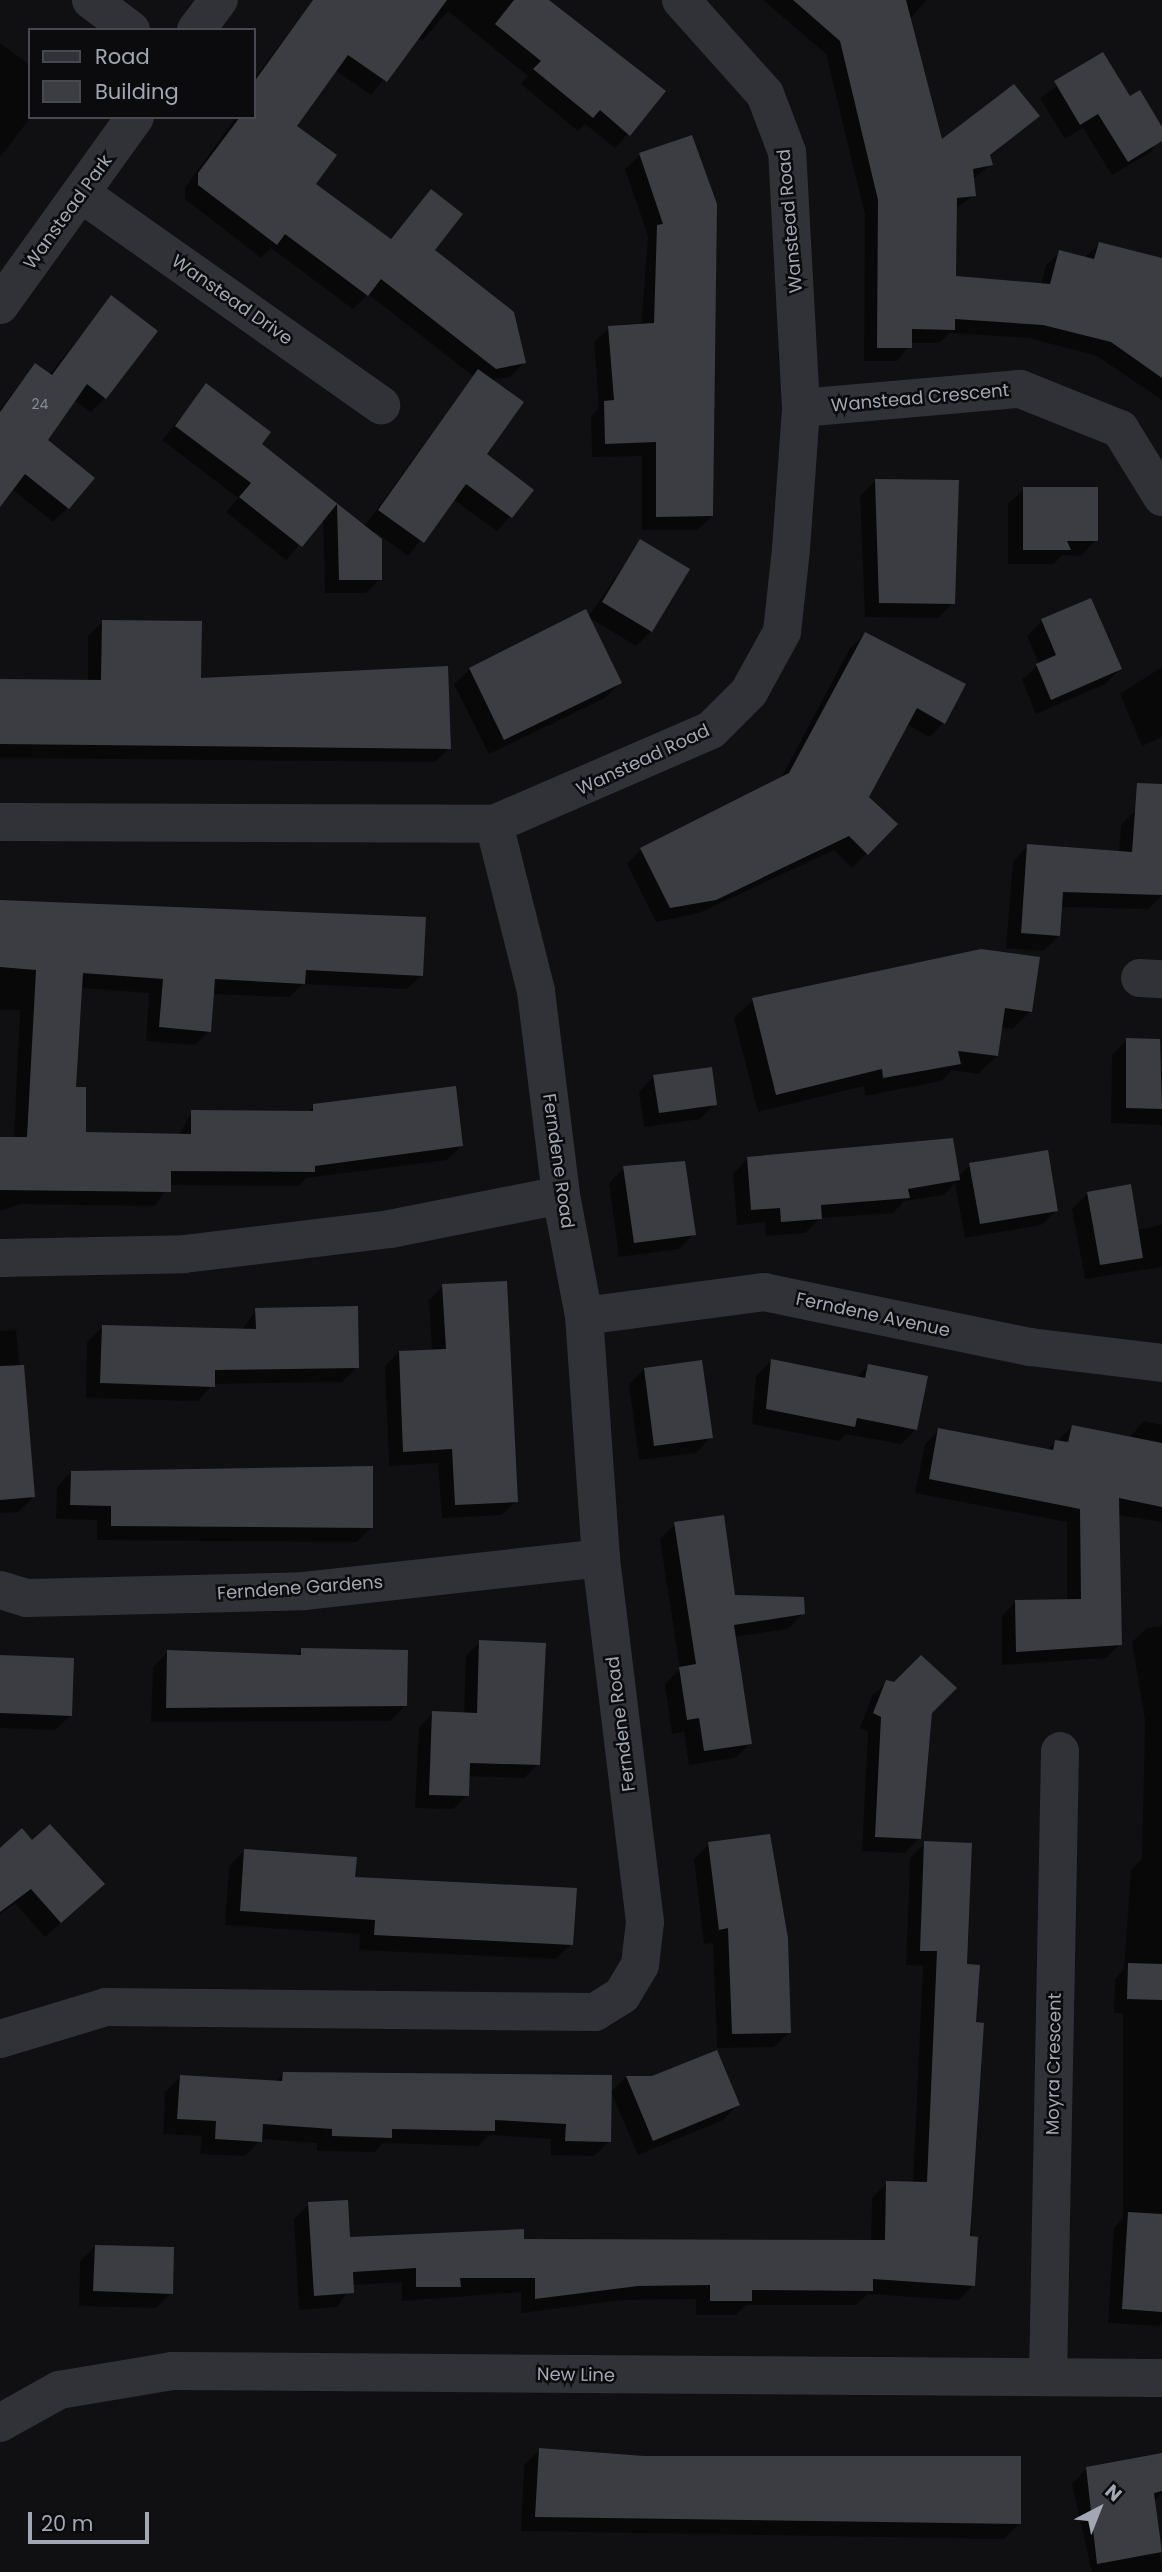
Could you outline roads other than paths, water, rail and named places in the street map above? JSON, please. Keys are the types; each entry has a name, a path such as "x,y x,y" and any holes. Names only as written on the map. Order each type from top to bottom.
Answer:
{"street":[{"path":"91,0 128,28"},
{"path":"198,28 219,0"},
{"name":"Wanstead Road","path":"0,822 494,824 711,730 749,692 782,632 801,408 787,152 765,94 681,0"},
{"name":"Wanstead Park","path":"0,306 83,195 134,119"},
{"name":"Wanstead Drive","path":"83,195 381,405"},
{"name":"Wanstead Crescent","path":"801,408 1020,389 1120,429 1162,496"},
{"name":"Ferndene Road","path":"0,2039 106,2007 549,2014 595,2012 622,1995 640,1965 645,1922 601,1558 584,1316 561,1195 536,991 494,824"},
{"path":"0,1258 184,1254 390,1229 561,1195"},
{"name":"Ferndene Avenue","path":"584,1316 764,1292 1030,1347 1162,1363"},
{"name":"Ferndene Gardens","path":"0,1590 27,1598 304,1591 601,1558"},
{"name":"Moyra Crescent","path":"1048,2377 1060,1751"},
{"name":"New Line","path":"0,2423 59,2390 172,2371 1162,2378"}]}
